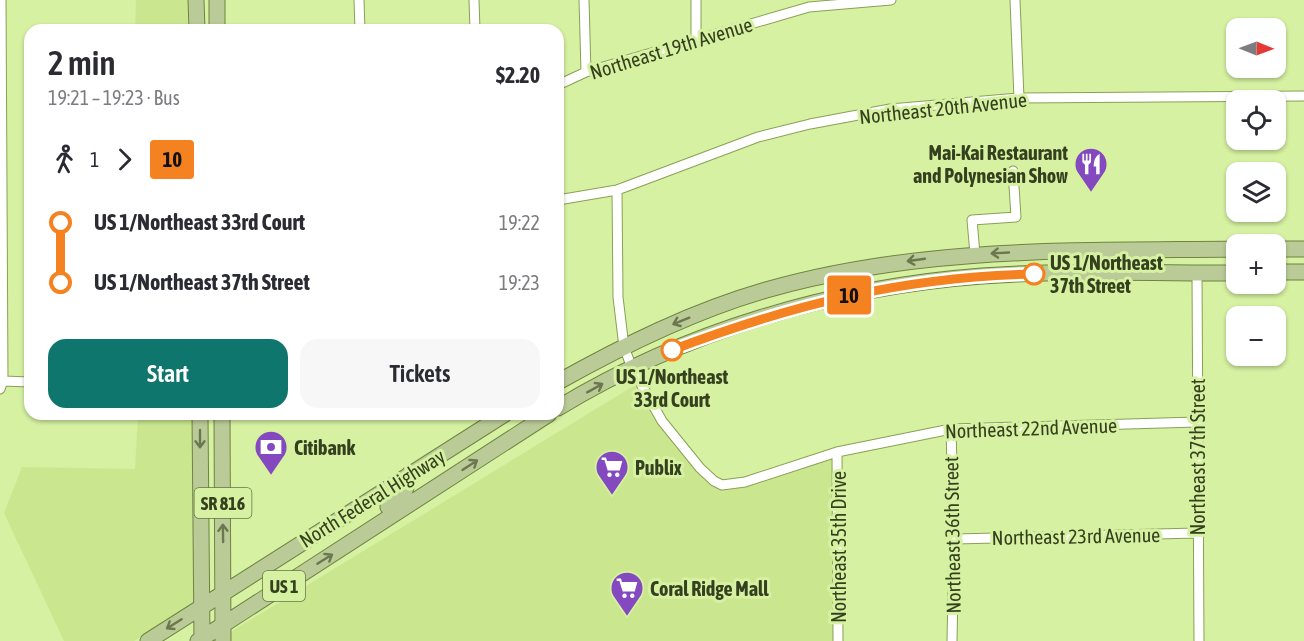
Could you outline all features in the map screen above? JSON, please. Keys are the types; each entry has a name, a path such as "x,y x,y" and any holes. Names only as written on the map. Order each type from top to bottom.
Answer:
{"main road":[{"path":"196,0 196,24"},
{"path":"217,0 217,24"},
{"path":"564,379 653,333 765,290 884,265 975,254 1031,251 1226,249"},
{"path":"1286,249 1304,249"},
{"path":"1158,273 1182,259 1185,250"},
{"path":"1197,273 1206,260 1226,250"},
{"path":"944,280 946,272 953,264 975,254"},
{"path":"1286,272 1304,272"},
{"path":"564,405 632,368 712,335 798,307 868,291 944,280 1017,275 1226,273"},
{"name":"SR 816","path":"200,420 200,640"},
{"name":"SR 816","path":"219,420 223,641"},
{"name":"North Federal Highway","path":"148,641 495,420"},
{"name":"North Federal Highway","path":"200,640 540,420"},
{"path":"420,497 422,479 435,458"},
{"path":"368,531 373,517 401,498 406,490 409,474"}],"street":[{"path":"0,0 2,385 24,383"},
{"path":"359,0 360,24"},
{"path":"474,0 475,24"},
{"path":"584,0 586,72"},
{"path":"696,0 696,39"},
{"name":"Northeast 19th Avenue","path":"564,82 586,72 809,3 891,0"},
{"path":"1015,0 1019,99"},
{"name":"Northeast 20th Avenue","path":"564,199 616,190 758,137 810,124 890,109 1019,99 1304,96"},
{"path":"975,254 972,220 1016,217 1012,171"},
{"path":"616,190 618,297 624,347 632,368"},
{"name":"Northeast 37th Street","path":"1197,273 1199,641"},
{"name":"Northeast 22nd Avenue","path":"632,368 662,421 714,482 722,485 729,485 837,452 951,429 1197,422"},
{"name":"Northeast 36th Street","path":"951,429 954,539 952,641"},
{"name":"Northeast 35th Drive","path":"837,452 838,641"},
{"name":"Northeast 23rd Avenue","path":"954,539 1197,533"}],"shaded area":[{"path":"136,0 188,0 188,24 135,24"},
{"path":"640,382 682,446 718,490 837,452 838,641 229,641 229,633"},
{"path":"138,420 192,420 195,604 134,641 64,641 4,513 22,467 135,469"}],"bus line":[{"name":"10","path":"672,350 754,321 836,297 908,284 982,276 1034,274"}],"place":[{"name":"Mai-Kai Restaurant and Polynesian Show","path":"1091,193"},
{"name":"US 1/Northeast 37th Street","path":"1034,274"},
{"name":"US 1/Northeast 33rd Court","path":"672,350"},
{"name":"Citibank","path":"271,476"},
{"name":"Publix","path":"612,496"},
{"name":"Coral Ridge Mall","path":"627,617"}]}
